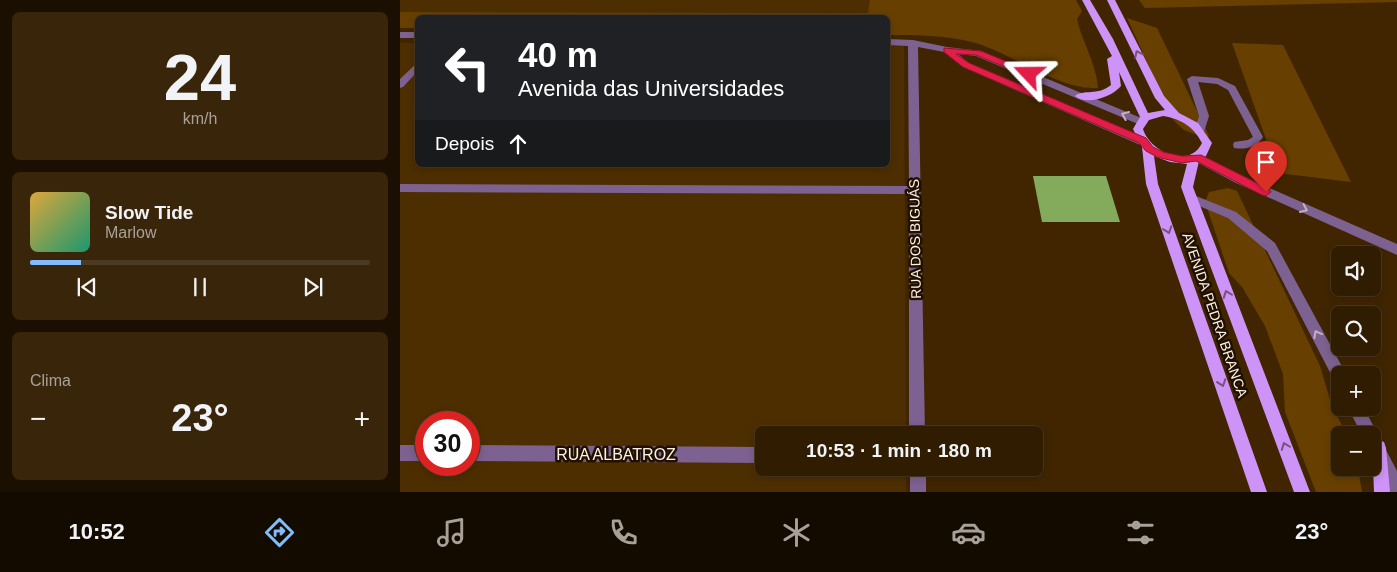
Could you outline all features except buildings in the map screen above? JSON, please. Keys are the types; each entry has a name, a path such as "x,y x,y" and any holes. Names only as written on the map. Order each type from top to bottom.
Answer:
{"main road":[{"path":"1086,0 1108,39 1144,120"},
{"path":"1111,0 1160,98 1175,114 1200,129 1207,143 1195,158 1182,160 1160,155 1144,144 1138,128 1144,120 1162,113 1175,114"},
{"path":"1080,96 1098,97 1110,92 1116,86 1108,39"},
{"name":"AVENIDA PEDRA BRANCA","path":"1144,144 1152,184 1259,492"},
{"name":"AVENIDA PEDRA BRANCA","path":"1195,158 1187,187 1190,198 1302,492"},
{"path":"1380,476 1382,492"}],"street":[{"path":"400,35 415,35"},
{"path":"890,42 913,43 947,50 978,53 1080,96 1144,120"},
{"name":"RUA DOS BIGUÁS","path":"913,43 917,426"},
{"path":"947,50 966,65 1144,144"},
{"path":"400,85 415,68"},
{"path":"1200,129 1204,116 1192,79 1220,81 1232,88 1258,137 1256,141 1250,144 1238,145"},
{"path":"1195,158 1273,196 1397,250"},
{"path":"400,188 914,190"},
{"path":"1190,198 1232,215 1271,247 1334,366"},
{"path":"400,453 415,453"},
{"name":"RUA ALBATROZ","path":"480,453 755,455"},
{"path":"1381,455 1397,489"},
{"path":"918,476 918,492"}],"shaded area":[{"path":"400,0 872,0 871,13 400,12"},
{"path":"870,0 1076,0 1082,11 1077,19 1095,71 1098,88 1067,83 972,42 919,35 890,35 890,15 415,15 415,28 400,28 400,12 868,13"},
{"path":"1139,0 1397,0 1397,2 1145,8"},
{"path":"1127,18 1157,28 1209,136 1208,139 1184,130 1174,121"},
{"path":"400,43 415,43 415,167 890,167 890,43 904,44 906,426 755,426 755,476 906,476 906,492 400,492"},
{"path":"1232,43 1283,45 1351,182 1278,173"},
{"path":"1228,188 1237,191 1320,366 1331,403 1331,416 1337,416 1342,426 1331,426 1331,476 1359,476 1362,492 1316,492 1285,412 1283,374 1265,326 1242,287 1229,273 1205,202 1209,192"}],"route":[{"path":"1029,74 978,53 947,50 966,65 1142,141 1160,155 1182,160 1197,157 1266,192"}]}
